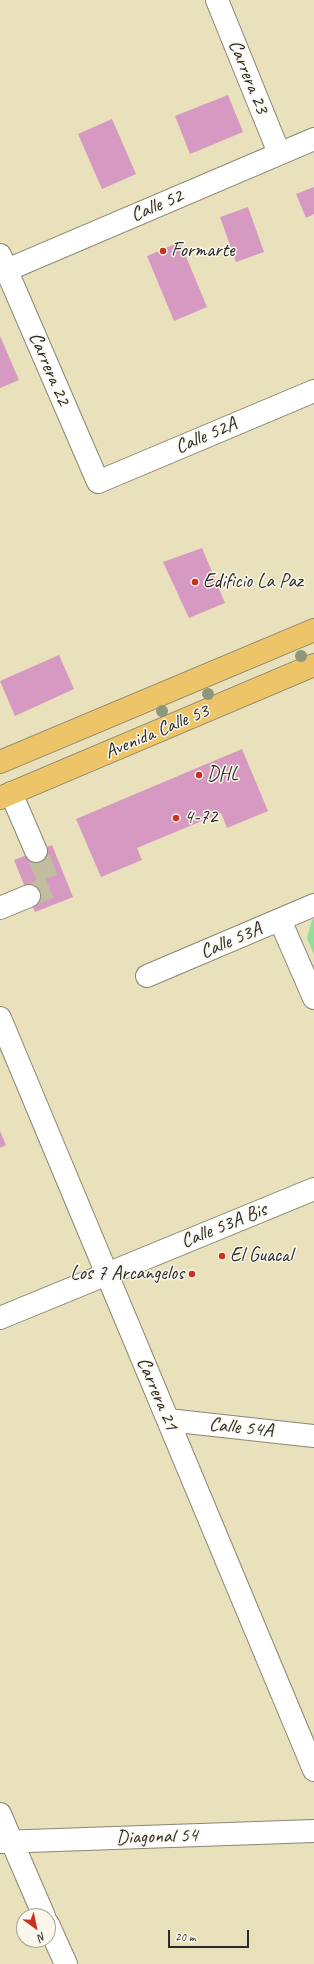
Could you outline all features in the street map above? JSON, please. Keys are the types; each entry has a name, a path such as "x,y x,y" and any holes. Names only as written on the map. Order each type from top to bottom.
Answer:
{"main road":[{"name":"Avenida Calle 53","path":"0,762 314,630"},
{"name":"Avenida Calle 53","path":"6,795 314,665"}],"street":[{"name":"Carrera 23","path":"217,0 279,154"},
{"name":"Calle 52","path":"2,266 314,139"},
{"name":"Carrera 22","path":"2,266 98,482"},
{"name":"Calle 52A","path":"98,482 314,390"},
{"path":"6,795 36,851"},
{"path":"0,908 29,896"},
{"name":"Calle 53A","path":"147,976 314,905"},
{"path":"280,920 314,998"},
{"name":"Carrera 21","path":"0,1018 314,1770"},
{"name":"Calle 53A Bis","path":"0,1318 314,1189"},
{"name":"Calle 54A","path":"168,1420 314,1436"},
{"path":"0,1814 6,1842 40,1908"},
{"name":"Diagonal 54","path":"6,1842 314,1832"},
{"path":"56,1942 66,1964"}],"green space":[{"path":"314,919 314,955 307,938 312,920"}],"building":[{"path":"228,95 243,132 190,154 175,116"},
{"path":"112,119 136,174 102,189 78,134"},
{"path":"314,187 314,214 306,218 296,194"},
{"path":"248,207 264,252 236,262 220,217"},
{"path":"180,242 207,307 174,321 147,256"},
{"path":"0,336 19,380 0,388"},
{"name":"Edificio La Paz","path":"202,548 225,603 189,618 163,562"},
{"path":"59,655 74,689 15,716 0,681"},
{"path":"242,749 268,811 227,828 221,813 137,848 142,860 101,877 76,819"},
{"path":"52,845 73,897 35,912 14,860"},
{"path":"0,1131 6,1145 0,1148"}],"tunnel":[{"path":"29,896 51,887 36,851"}],"place":[{"name":"Formarte","path":"163,251"},
{"name":"Edificio La Paz","path":"195,582"},
{"name":"DHL","path":"199,775"},
{"name":"4-72","path":"176,818"},
{"name":"El Guacal","path":"222,1256"},
{"name":"Los 7 Arcangelos","path":"192,1274"}]}
